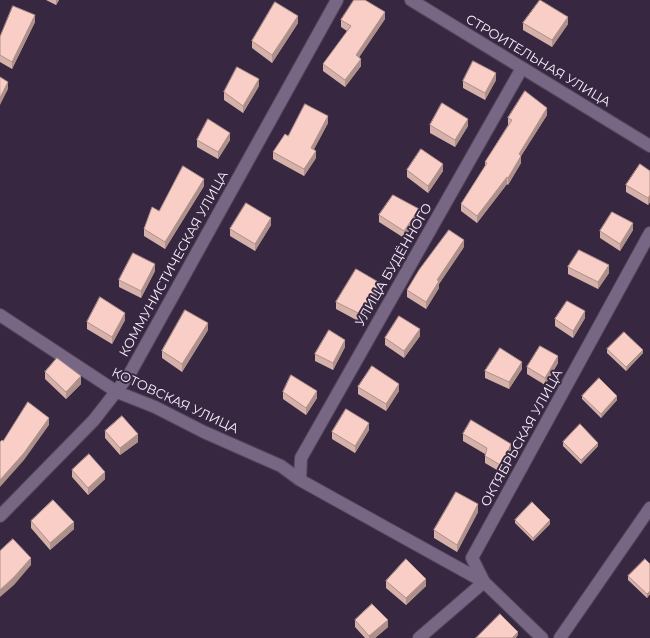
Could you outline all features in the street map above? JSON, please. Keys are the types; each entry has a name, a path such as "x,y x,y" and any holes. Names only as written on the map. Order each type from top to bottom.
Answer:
{"street":[{"name":"КОММУНИСТИЧЕСКАЯ УЛИЦА","path":"0,516 94,420 129,375 337,0"},
{"name":"СТРОИТЕЛЬНАЯ УЛИЦА","path":"411,0 650,146"},
{"name":"УЛИЦА БУДЁННОГО","path":"300,480 301,458 522,68"},
{"name":"ОКТЯБРЬСКАЯ УЛИЦА","path":"484,582 472,558 650,233"},
{"name":"КОТОВСКАЯ УЛИЦА","path":"0,315 117,392 155,407 204,432 281,466 300,480 484,582"},
{"path":"560,638 650,508"},
{"path":"419,638 484,582 542,638"}],"building":[{"path":"354,0 365,0 385,12 356,55 361,59 345,80 323,64 351,26 341,20"},
{"path":"540,0 568,17 552,40 523,23"},
{"path":"275,2 298,16 272,55 252,41"},
{"path":"13,6 35,15 12,62 0,55 0,37"},
{"path":"473,61 496,73 485,93 463,81"},
{"path":"237,67 259,79 243,106 224,92"},
{"path":"0,77 8,82 0,98"},
{"path":"525,91 547,108 519,154 521,156 508,178 507,177 477,216 461,204 487,163 485,162 512,120 508,118"},
{"path":"442,103 468,119 455,140 430,125"},
{"path":"305,104 328,116 311,148 316,151 304,169 273,152 285,134 288,136"},
{"path":"208,119 230,133 218,152 197,140"},
{"path":"421,149 443,164 428,186 407,170"},
{"path":"640,164 650,171 650,195 648,198 626,185"},
{"path":"183,166 204,179 165,242 144,229 152,207 159,211"},
{"path":"393,195 419,209 404,231 379,215"},
{"path":"246,203 271,218 255,244 230,229"},
{"path":"612,212 633,223 620,244 600,231"},
{"path":"449,230 464,240 437,280 439,281 426,302 407,290 419,270"},
{"path":"579,250 609,265 598,282 568,267"},
{"path":"133,253 155,264 141,291 119,280"},
{"path":"356,269 380,283 360,314 336,302"},
{"path":"100,297 125,313 112,337 87,322"},
{"path":"567,301 585,311 573,331 555,319"},
{"path":"185,310 208,323 182,364 162,351"},
{"path":"399,316 420,329 404,351 385,338"},
{"path":"329,330 345,340 333,363 315,354"},
{"path":"624,332 643,350 626,367 607,349"},
{"path":"540,346 558,356 545,378 527,367"},
{"path":"500,348 522,362 509,382 485,371"},
{"path":"57,358 81,376 66,392 45,372"},
{"path":"372,366 399,384 386,404 358,387"},
{"path":"291,375 317,391 306,408 283,392"},
{"path":"599,378 617,396 601,414 582,396"},
{"path":"28,402 49,418 24,453 0,480 0,442 2,440 3,441"},
{"path":"346,409 369,423 355,446 332,432"},
{"path":"122,416 138,434 120,448 105,431"},
{"path":"471,420 511,444 502,466 485,456 487,448 463,434"},
{"path":"580,424 598,443 581,460 563,442"},
{"path":"89,454 105,472 88,488 72,470"},
{"path":"456,492 478,504 457,545 434,530"},
{"path":"53,500 74,522 50,543 31,521"},
{"path":"532,502 550,520 533,538 515,520"},
{"path":"13,539 31,558 0,590 0,551"},
{"path":"406,559 426,579 406,598 386,581"},
{"path":"645,559 650,564 650,591 647,594 628,576"},
{"path":"372,604 388,620 369,636 355,620"},
{"path":"500,614 518,632 512,638 476,638"}]}
